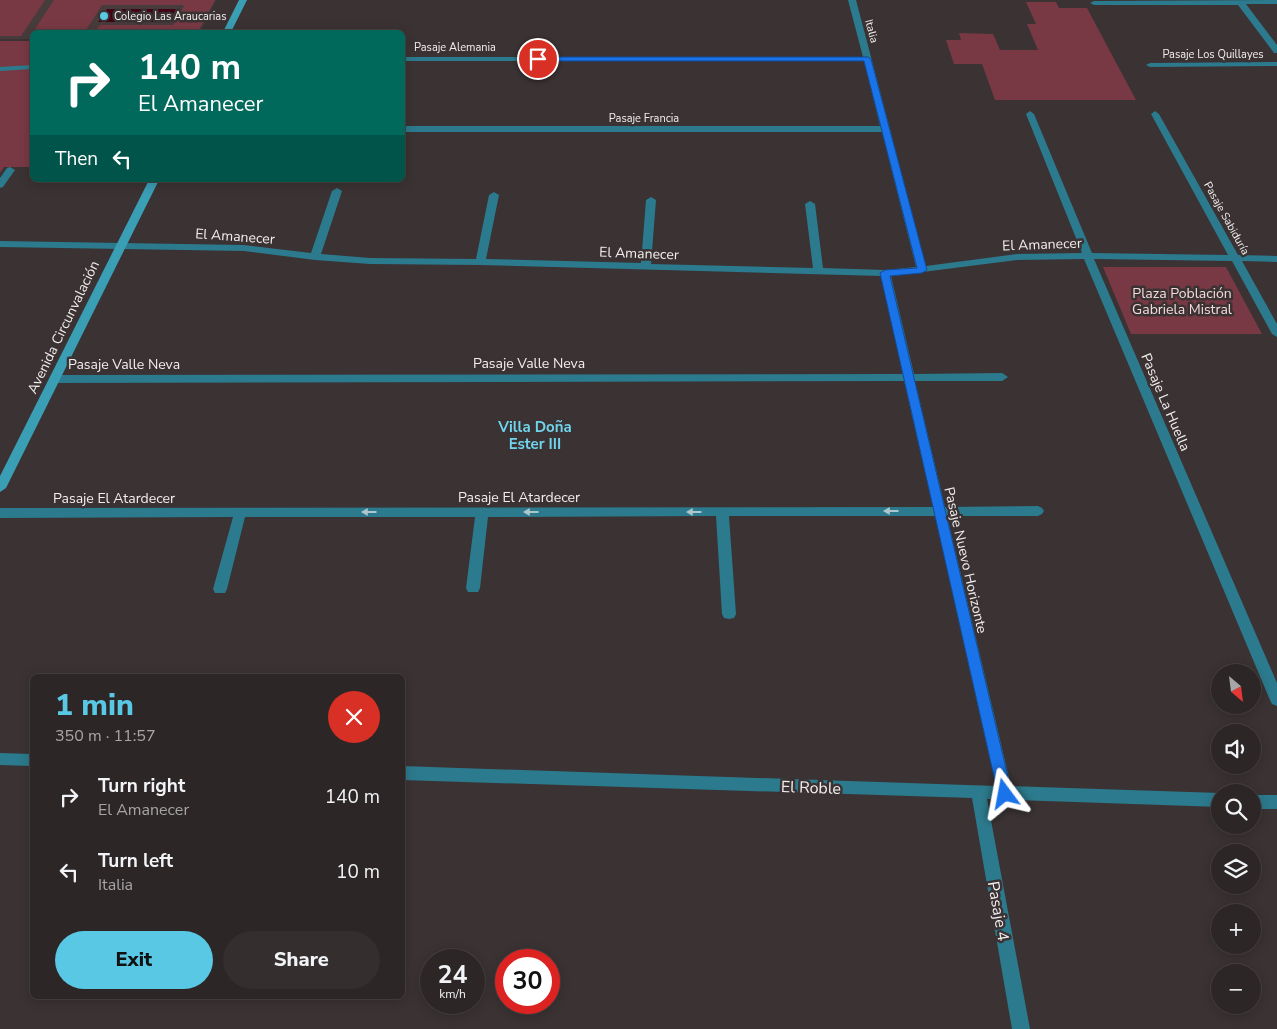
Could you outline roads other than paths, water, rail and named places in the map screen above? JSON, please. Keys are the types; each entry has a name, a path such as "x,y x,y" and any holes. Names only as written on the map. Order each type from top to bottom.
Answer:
{"street":[{"path":"228,30 243,0"},
{"name":"Italia","path":"852,0 922,270"},
{"path":"1240,1 1277,51"},
{"path":"1094,3 1277,2"},
{"name":"Pasaje Alemania","path":"405,59 868,59"},
{"name":"Pasaje Los Quillayes","path":"1150,65 1277,64"},
{"path":"0,69 30,67"},
{"name":"Pasaje La Huella","path":"1030,114 1088,256 1277,700"},
{"name":"Pasaje Sabiduría","path":"1155,114 1277,334"},
{"name":"Pasaje Francia","path":"405,128 886,129"},
{"path":"0,185 10,170"},
{"name":"Avenida Circunvalación","path":"0,488 153,182"},
{"path":"315,257 337,191"},
{"path":"480,262 494,195"},
{"path":"646,267 651,200"},
{"path":"810,204 818,272"},
{"name":"El Amanecer","path":"0,244 244,248 315,257 370,261 480,262 885,273 1017,257 1088,256 1277,259"},
{"name":"Pasaje Nuevo Horizonte","path":"885,273 1005,794"},
{"name":"Pasaje Valle Neva","path":"55,379 1002,377"},
{"name":"Pasaje El Atardecer","path":"0,513 1038,511"},
{"path":"473,588 482,512"},
{"path":"722,512 729,614"},
{"path":"220,589 240,513"},
{"path":"0,759 30,760"},
{"name":"El Roble","path":"405,772 1211,800"},
{"name":"Pasaje 4","path":"978,792 1021,1029"},
{"path":"1261,802 1277,802"}],"place":[{"name":"Colegio Las Araucarias","path":"104,16"}],"district":[{"name":"Villa Doña Ester III","path":"535,436"}],"park label":[{"name":"Plaza Población Gabriela Mistral","path":"1182,302"}]}
